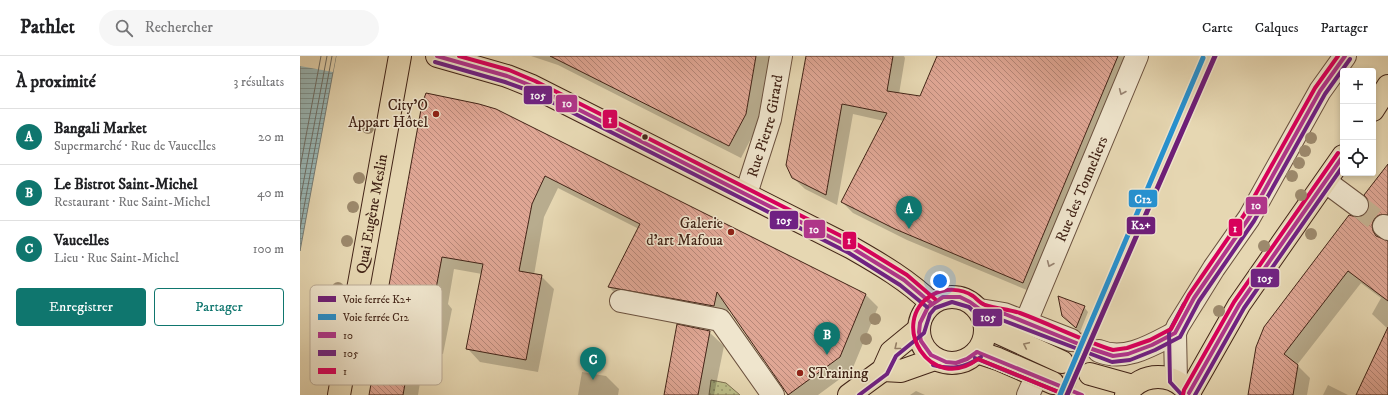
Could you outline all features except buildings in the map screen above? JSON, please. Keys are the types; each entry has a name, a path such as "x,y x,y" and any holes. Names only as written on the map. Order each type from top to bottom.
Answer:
{"main road":[{"name":"Quai Eugène Meslin","path":"359,285 400,56"},
{"path":"437,56 508,76 532,86 746,194 878,263 921,293 931,304"},
{"path":"1376,105 1388,86"},
{"path":"1090,374 1129,390 1143,379 1155,376 1164,377 1185,390 1239,305 1340,161"},
{"path":"983,319 984,340 977,352 968,359 957,363 946,363 935,359 926,351 920,341 919,329 922,315 931,304 941,298 952,296 972,302 983,319 1062,362"},
{"path":"849,395 883,370 891,352 919,329"},
{"path":"977,352 1039,385"},
{"path":"883,370 901,371 935,359"},
{"name":"Quai Eugène Meslin","path":"340,395 342,385"}],"street":[{"name":"Rue Pierre Girard","path":"746,194 770,120 781,56"},
{"name":"Rue des Tonneliers","path":"1026,322 1137,56"},
{"path":"1099,351 1113,356 1128,354 1175,334 1194,298 1249,218 1320,91 1345,56"},
{"path":"1326,182 1357,205"},
{"path":"621,300 720,320 773,395"},
{"path":"983,319 1004,314 1071,340"},
{"path":"1175,334 1185,390"}],"green space":[{"path":"711,380 726,383 740,395 709,395"}],"water":[{"path":"300,56 336,56 300,251"}],"pier":[{"path":"300,56 336,56 333,72 300,66"}],"tunnel":[{"path":"1357,205 1384,226"},
{"path":"1071,340 1099,351"},
{"path":"1062,362 1090,374"},
{"path":"1053,383 1082,395"}],"rail line":[{"name":"K2+","path":"1067,395 1215,56"},
{"name":"C12","path":"1060,395 1203,58"}],"transit line":[{"name":"10","path":"437,56 507,76 532,86 852,248 904,280 931,303"},
{"name":"1","path":"459,56 509,70 535,81 855,243 907,275 935,299"},
{"name":"1","path":"1066,395 978,359 961,368 945,368 931,362 920,351 914,337 914,321 919,307 932,295 942,291 963,291 985,305 1020,313 1089,342 1113,350 1127,348 1150,340 1171,329 1189,295 1244,215 1315,88 1338,56"},
{"name":"10","path":"977,352 967,359 956,363 946,362 931,355 921,341 919,332 920,323 928,307 943,297 960,297 981,310 1005,314 1086,347 1113,356 1128,354 1152,345 1175,333 1194,298 1249,218 1320,91 1345,56"},
{"name":"105","path":"859,395 887,374 896,356 924,333 930,314 935,308 952,302 969,307 978,316 1002,320 1112,362 1130,360 1155,350 1180,337 1199,301 1254,221 1325,94 1350,59"},
{"name":"105","path":"435,62 505,82 530,91 849,253 900,285 927,307"},
{"name":"1","path":"1183,395 1184,390 1234,302 1338,153"},
{"name":"10","path":"1189,393 1239,305 1340,160"},
{"name":"105","path":"1195,395 1244,308 1340,170"},
{"name":"105","path":"1182,395 1170,382 1169,332 1184,304"},
{"name":"10","path":"977,352 1082,395"},
{"name":"105","path":"933,365 952,368 964,366 981,357"},
{"name":"105","path":"975,358 1066,395"}],"place":[{"name":"City'O Appart Hôtel","path":"436,114"},
{"name":"Bangali Market","path":"909,229"},
{"name":"Galerie d'art Mafoua","path":"731,232"},
{"name":"Le Bistrot Saint-Michel","path":"827,355"},
{"name":"STraining","path":"800,373"},
{"name":"Vaucelles","path":"593,380"}]}
